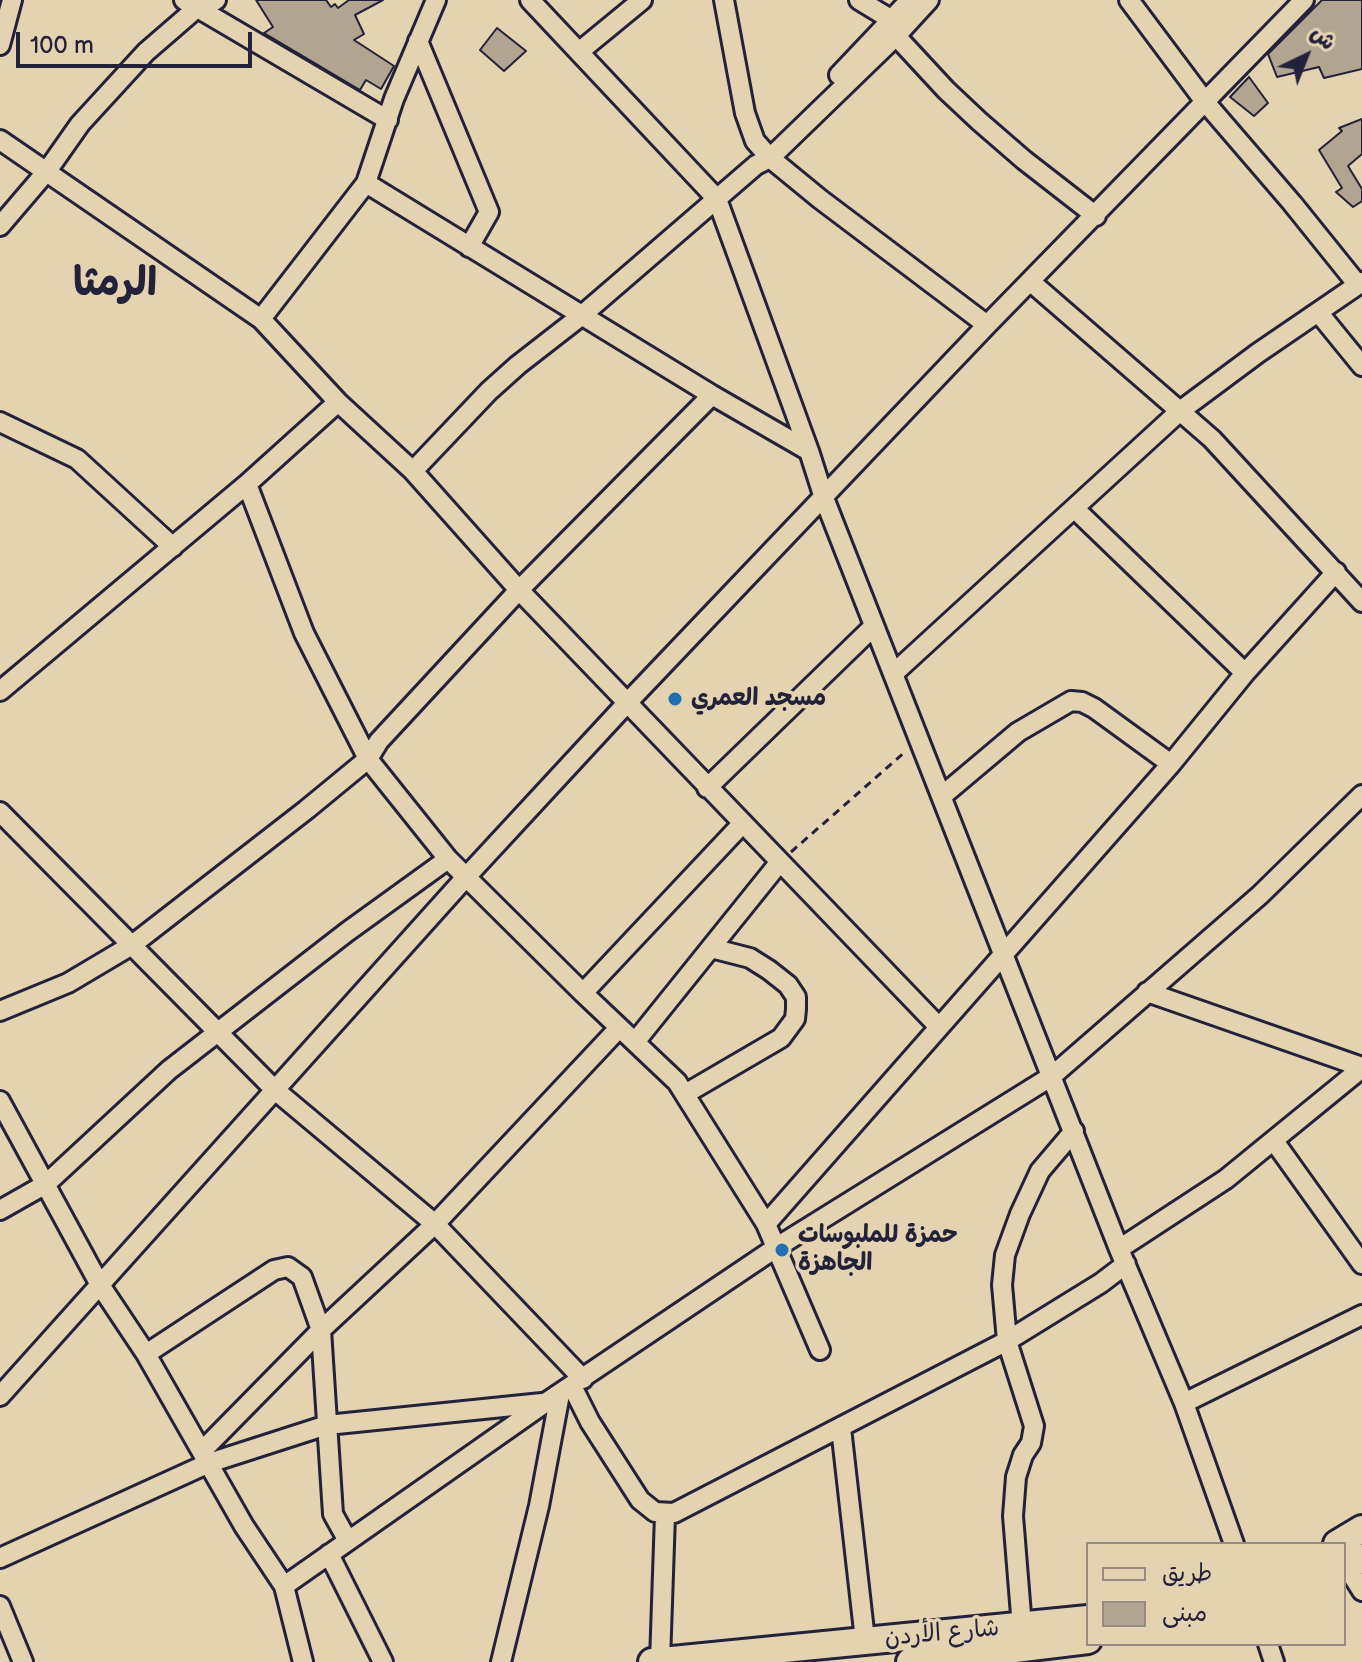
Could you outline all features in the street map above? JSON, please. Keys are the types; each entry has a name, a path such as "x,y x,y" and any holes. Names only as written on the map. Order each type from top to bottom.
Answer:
{"highway":[{"path":"1347,1559 1362,1529"},
{"name":"شارع الأردن","path":"652,1662 800,1655 865,1640 1086,1619"},
{"name":"شارع الأردن","path":"910,1662 961,1659 1086,1640"}],"street":[{"path":"0,45 12,0"},
{"path":"0,226 47,171 80,124 191,4 216,0"},
{"path":"261,319 366,183 436,0"},
{"path":"530,0 717,199 824,498 1184,1403 1233,1542"},
{"path":"580,51 642,0"},
{"path":"724,0 745,113 763,158 987,325"},
{"path":"859,0 894,28 946,90 979,121 1096,216"},
{"path":"894,28 910,0"},
{"path":"413,471 489,391 717,199 763,158 894,28 929,0"},
{"path":"893,674 1180,411 1235,369 1360,284 1206,103 1129,0"},
{"path":"1,1393 627,703 987,325 1304,0"},
{"path":"191,4 388,120"},
{"path":"418,41 489,212 469,247"},
{"path":"0,140 261,319 338,402 413,471 519,590 939,1027"},
{"path":"366,183 581,316 809,451"},
{"path":"1031,282 1233,459 1362,602"},
{"path":"1318,312 1362,366"},
{"path":"0,1011 68,983 132,945 368,759 379,741 519,590 712,395"},
{"path":"0,691 247,484 338,402"},
{"path":"0,422 77,459 173,547"},
{"path":"247,484 304,633 368,759 448,859 619,1028 668,1072 685,1094 766,1224 820,1350"},
{"path":"1075,509 1245,673"},
{"path":"766,1224 1336,572"},
{"path":"707,788 874,626"},
{"path":"942,796 1018,732 1071,701 1094,708 1171,764"},
{"path":"284,1586 777,1247 1052,1076 1260,895 1361,800"},
{"path":"0,812 275,1090 435,1224 590,1422 640,1500 655,1512 665,1515 1007,1341 1101,1283 1123,1256 1226,1179 1362,1068"},
{"path":"583,993 742,824"},
{"path":"0,1210 46,1184 169,1070 347,932 448,859"},
{"path":"635,1042 779,863"},
{"path":"685,1094 781,1038 795,1019 796,997 788,985 750,958 711,948"},
{"path":"1147,992 1362,1068"},
{"path":"205,1457 321,1330 435,1224 619,1028"},
{"path":"0,1101 100,1285 146,1354 244,1526 284,1586 303,1662"},
{"path":"1022,1627 1013,1516 1016,1477 1023,1455 1031,1443 1034,1426 1007,1341 1002,1285 1005,1255 1040,1171 1074,1131"},
{"path":"1274,1141 1362,1264"},
{"path":"146,1354 274,1270 288,1267 302,1277 321,1330 333,1514 348,1541"},
{"path":"1184,1403 1362,1315"},
{"path":"0,1558 205,1457 327,1425 565,1390"},
{"path":"501,1662 565,1390"},
{"path":"841,1428 865,1640"},
{"path":"660,1661 665,1515"},
{"path":"329,1554 383,1662"},
{"path":"1347,1559 1362,1591"},
{"path":"0,1606 23,1662"}],"path":[{"path":"779,863 919,739"}],"building":[{"path":"256,0 326,0 331,7 335,4 338,8 349,0 383,0 355,15 364,34 354,40 394,66 381,89 366,80 360,90 264,33 273,27"},
{"path":"1322,0 1362,0 1362,69 1324,78 1319,67 1277,77 1268,54"},
{"path":"497,28 526,51 504,71 480,50"},
{"path":"1249,77 1268,103 1254,116 1230,97"},
{"path":"1362,119 1362,154 1348,166 1362,189 1362,201 1353,207 1336,192 1342,188 1319,150 1342,131 1339,128"}],"place":[{"name":"مسجد العمري","path":"675,699"},
{"name":"حمزة للملبوسات الجاهزة","path":"782,1250"}],"district":[{"name":"الرمثا","path":"115,285"}]}
